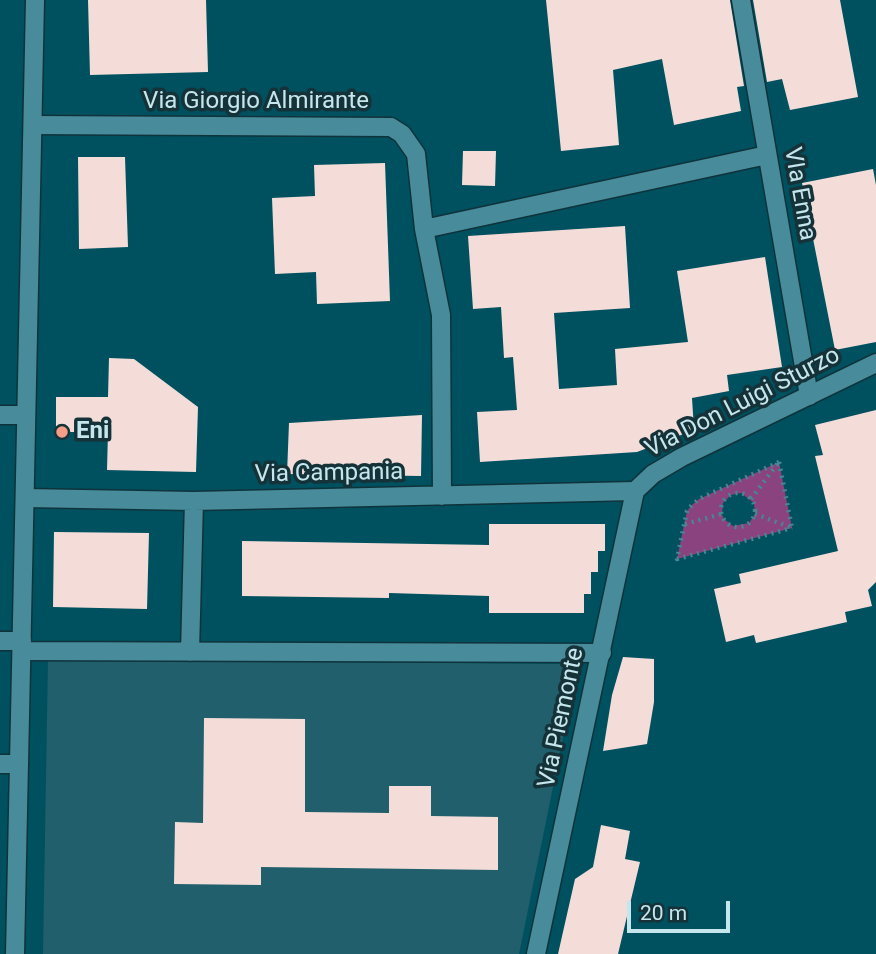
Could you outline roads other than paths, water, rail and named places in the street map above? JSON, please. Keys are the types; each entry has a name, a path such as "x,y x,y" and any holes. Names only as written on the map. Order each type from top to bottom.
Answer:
{"street":[{"path":"15,954 35,0"},
{"name":"VIa Enna","path":"741,0 809,396"},
{"name":"Via Giorgio Almirante","path":"33,125 391,127 401,134 416,154 424,229 441,315 442,496"},
{"path":"424,229 767,155"},
{"name":"Via Don Luigi Sturzo","path":"635,491 653,474 682,457 876,363"},
{"path":"0,415 26,415"},
{"name":"Via Campania","path":"25,498 194,501 635,491"},
{"name":"Via Piemonte","path":"536,954 635,491"},
{"path":"190,652 194,501"},
{"path":"0,640 22,646 190,652 602,653"},
{"path":"0,764 19,764"}],"place":[{"name":"Eni","path":"62,432"}]}
